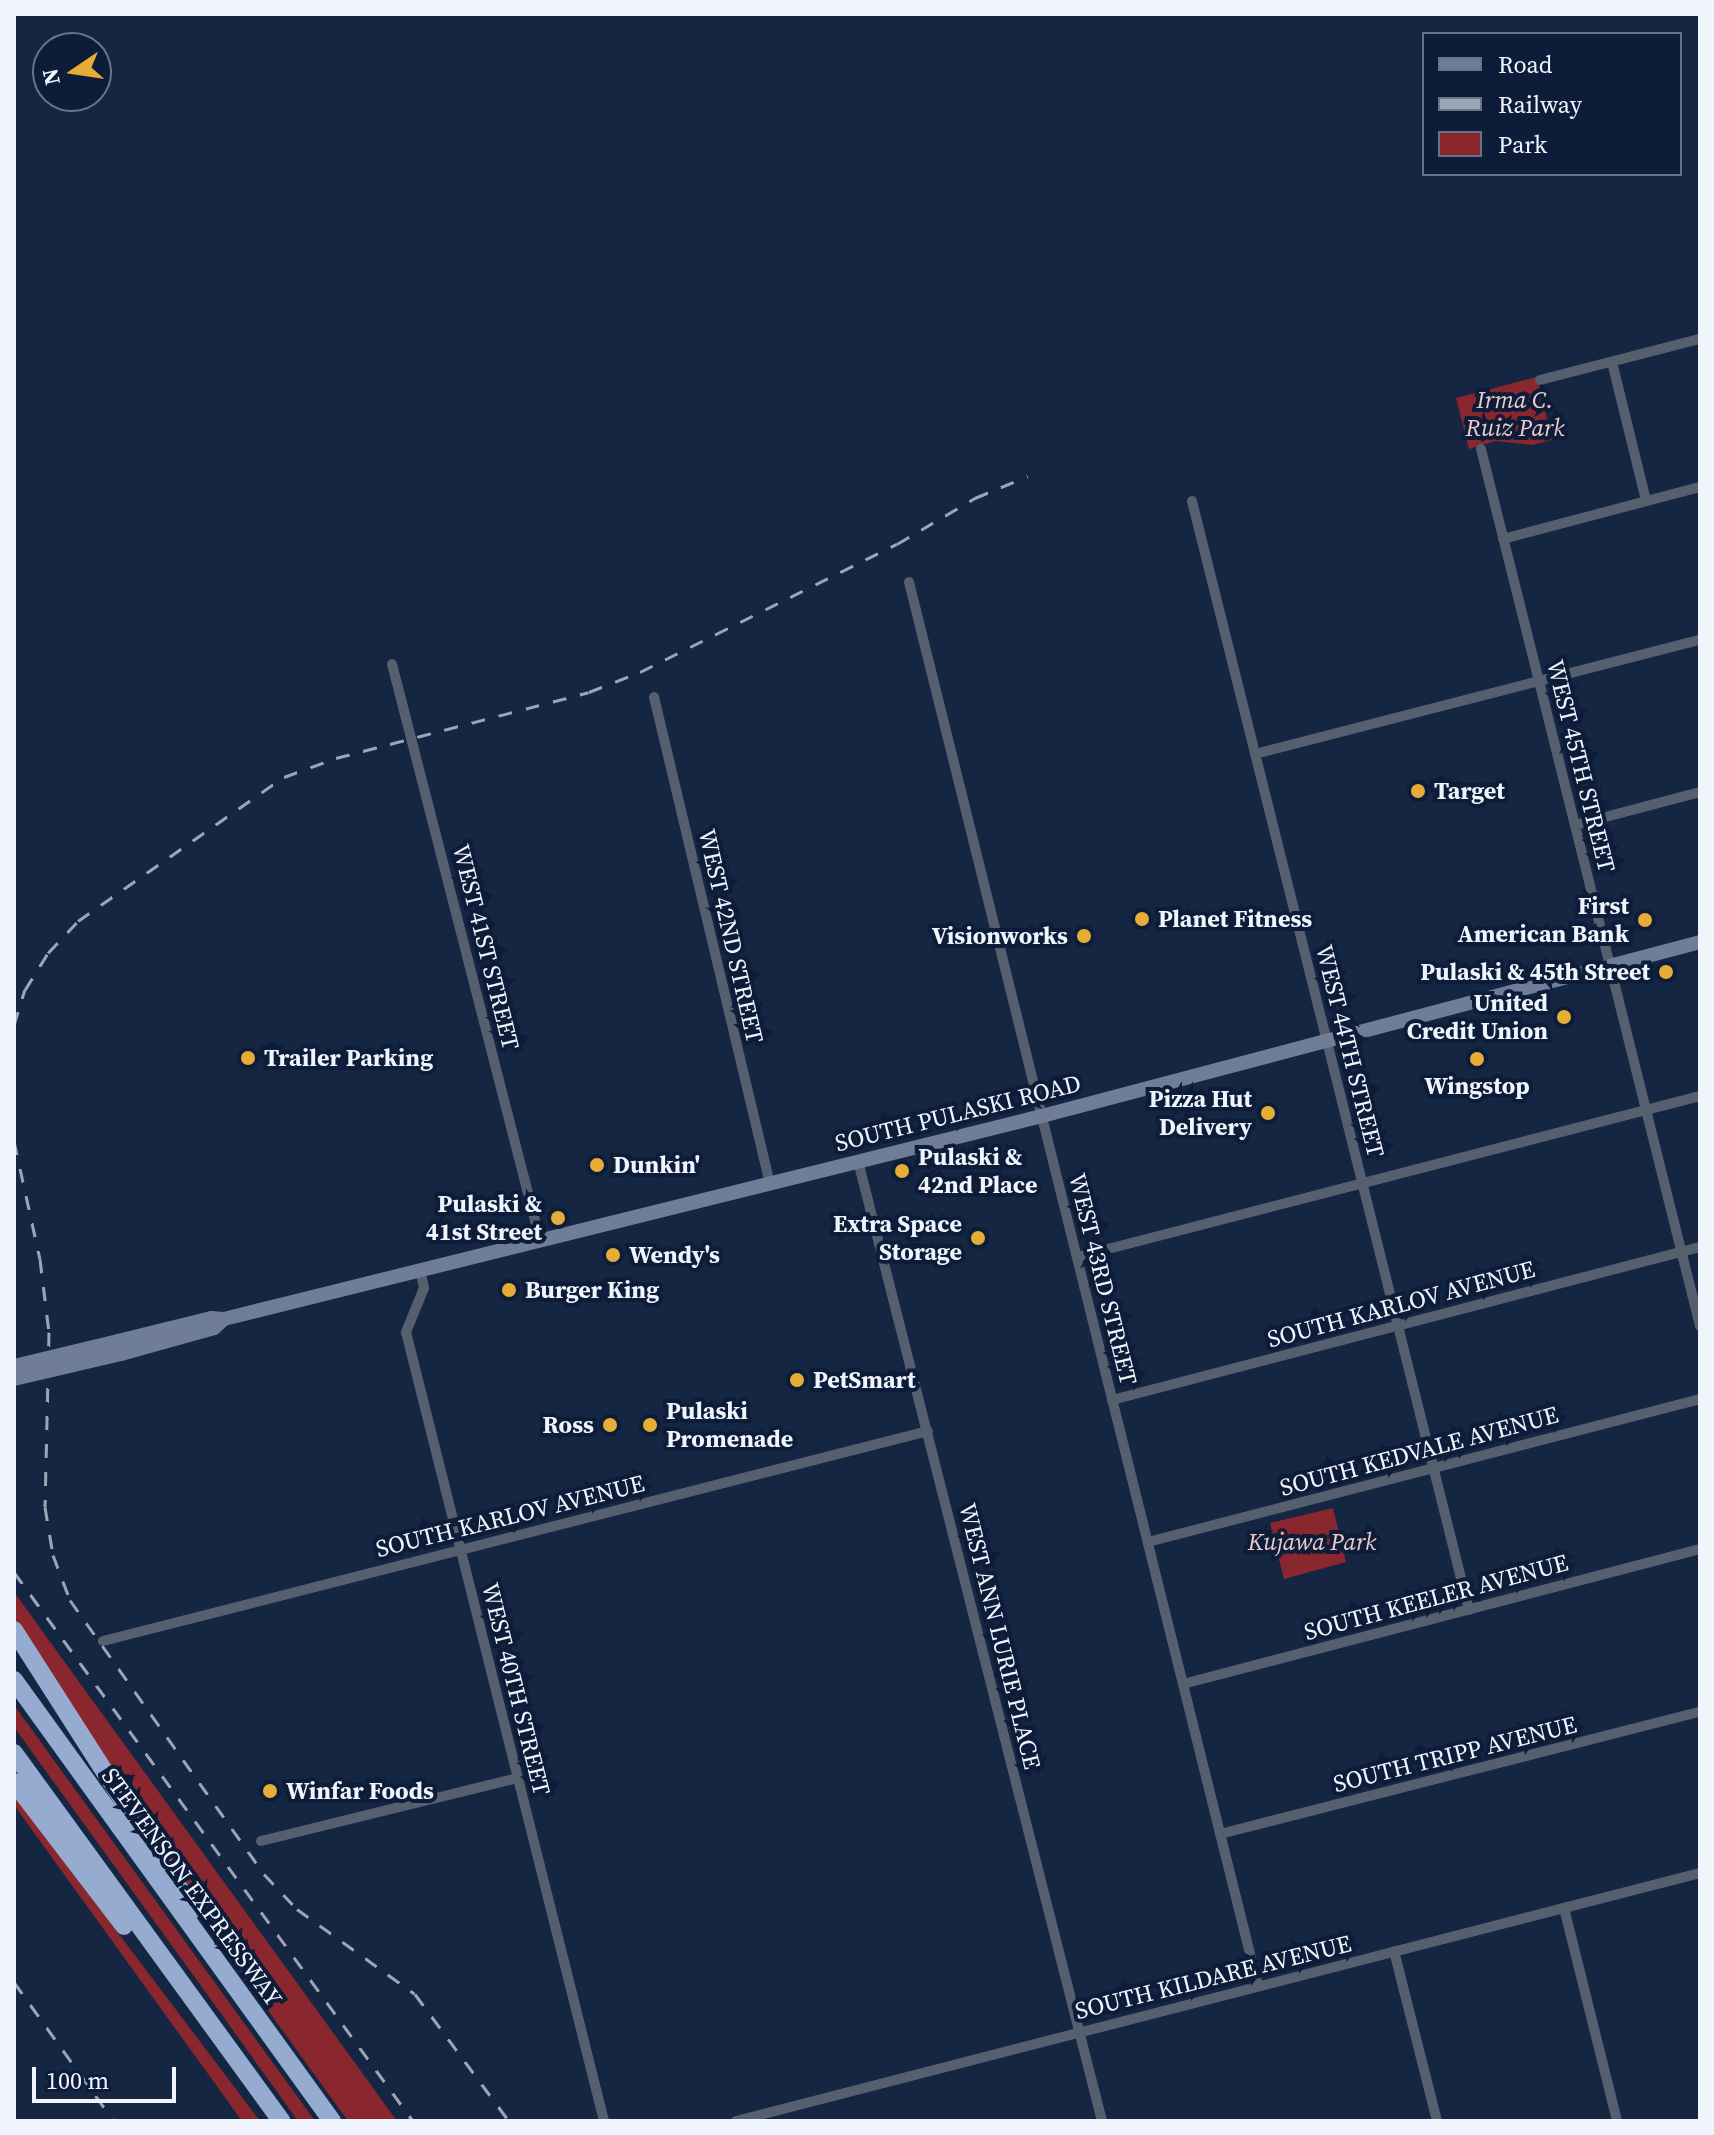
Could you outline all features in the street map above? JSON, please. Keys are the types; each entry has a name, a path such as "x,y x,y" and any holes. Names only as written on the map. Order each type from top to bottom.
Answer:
{"highway":[{"path":"18,1636 133,1810 235,1986"},
{"name":"STEVENSON EXPRESSWAY","path":"14,1680 332,2121"},
{"path":"14,1753 281,2121"},
{"path":"14,1782 163,1977 218,2034"}],"main road":[{"name":"SOUTH PULASKI ROAD","path":"14,1366 211,1318 224,1319 1042,1116 1700,942"},
{"name":"SOUTH PULASKI ROAD","path":"14,1379 214,1328 224,1319"}],"street":[{"path":"1540,380 1700,339"},
{"path":"1612,362 1646,500"},
{"name":"WEST 45TH STREET","path":"1481,449 1700,1326"},
{"path":"1503,539 1700,487"},
{"name":"WEST 44TH STREET","path":"1192,501 1469,1610"},
{"name":"WEST 43RD STREET","path":"909,582 1258,1986"},
{"path":"1255,754 1700,640"},
{"name":"WEST 41ST STREET","path":"392,664 540,1240"},
{"name":"WEST 42ND STREET","path":"654,697 770,1183"},
{"path":"1575,825 1700,792"},
{"path":"1077,1257 1700,1096"},
{"name":"WEST ANN LURIE PLACE","path":"858,1161 1102,2121"},
{"name":"SOUTH KARLOV AVENUE","path":"1112,1400 1700,1247"},
{"name":"WEST 40TH STREET","path":"420,1270 424,1288 406,1332 604,2121"},
{"name":"SOUTH KEDVALE AVENUE","path":"1148,1542 1700,1399"},
{"name":"SOUTH KARLOV AVENUE","path":"103,1641 928,1431"},
{"name":"SOUTH KEELER AVENUE","path":"1183,1684 1700,1549"},
{"name":"SOUTH TRIPP AVENUE","path":"1220,1834 1700,1712"},
{"path":"261,1841 517,1778"},
{"name":"SOUTH KILDARE AVENUE","path":"736,2121 1700,1873"},
{"path":"1564,1908 1617,2121"},
{"path":"1394,1951 1437,2121"}],"green space":[{"name":"Irma C. Ruiz Park","path":"1537,377 1552,440 1532,445 1495,441 1469,449 1456,398"},
{"name":"Kujawa Park","path":"1333,1508 1346,1562 1284,1579 1270,1523"},
{"path":"14,1592 397,2121 348,2121 246,1980 14,1619"},
{"path":"14,1705 315,2121 298,2121 14,1727"},
{"path":"14,1795 260,2121 242,2121 14,1805"}],"railway":[{"path":"14,1025 25,990 48,953 78,921 284,777 336,758 589,692 640,672 897,544 975,498 1028,476"},
{"path":"14,1141 40,1259 49,1332 45,1507 53,1555 70,1600 264,1874 297,1909 415,1994 509,2121"},
{"path":"14,1572 413,2121"},
{"path":"14,1982 114,2121"}],"place":[{"name":"Target","path":"1418,791"},
{"name":"Planet Fitness","path":"1142,919"},
{"name":"First American Bank","path":"1645,920"},
{"name":"Visionworks","path":"1084,936"},
{"name":"Pulaski & 45th Street","path":"1666,972"},
{"name":"United Credit Union","path":"1564,1017"},
{"name":"Trailer Parking","path":"248,1058"},
{"name":"Wingstop","path":"1477,1059"},
{"name":"Pizza Hut Delivery","path":"1268,1113"},
{"name":"Dunkin'","path":"597,1165"},
{"name":"Pulaski & 42nd Place","path":"902,1171"},
{"name":"Pulaski & 41st Street","path":"558,1218"},
{"name":"Extra Space Storage","path":"978,1238"},
{"name":"Wendy's","path":"613,1255"},
{"name":"Burger King","path":"509,1290"},
{"name":"PetSmart","path":"797,1380"},
{"name":"Ross","path":"610,1425"},
{"name":"Pulaski Promenade","path":"650,1425"},
{"name":"Winfar Foods","path":"270,1791"}]}
